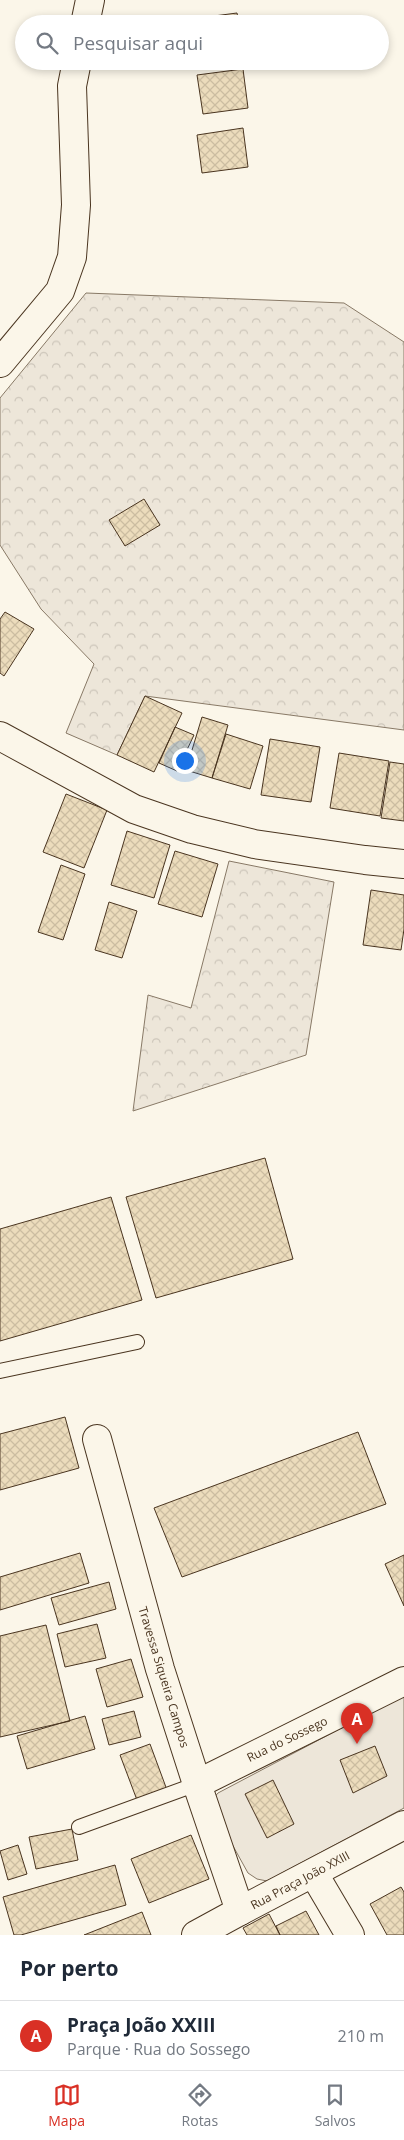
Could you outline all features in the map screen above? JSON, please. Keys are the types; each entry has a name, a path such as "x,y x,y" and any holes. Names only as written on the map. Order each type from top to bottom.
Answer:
{"street":[{"path":"87,15 90,0"},
{"path":"0,363 60,291 72,257 76,205 72,86 75,70"},
{"path":"0,736 134,808 192,828 254,844 404,864"},
{"name":"Travessa Siqueira Campos","path":"97,1440 160,1669 240,1911"},
{"name":"Rua do Sossego","path":"198,1784 404,1681"},
{"name":"Rua Praça João XXIII","path":"196,1935 314,1874 404,1824"},
{"path":"314,1874 350,1935"}],"lane":[{"path":"0,1371 137,1342"},
{"path":"79,1827 198,1784"}],"green space":[{"path":"86,293 344,303 404,342 404,730 145,696 117,755 66,733 94,664 41,609 0,545 0,398"},
{"path":"229,861 334,882 306,1055 133,1111 148,995 191,1008"},
{"path":"404,1695 404,1808 267,1881 257,1879 248,1873 212,1808 212,1800 218,1793"}],"building":[{"path":"237,13 237,15 222,15"},
{"path":"243,70 248,108 203,114 197,75"},
{"path":"243,128 248,167 202,173 197,135"},
{"path":"144,499 160,525 125,546 109,520"},
{"path":"5,612 34,629 4,676 0,673 0,619"},
{"path":"145,696 182,713 154,772 117,755"},
{"path":"202,717 228,725 212,778 186,770"},
{"path":"175,727 194,735 177,771 159,763"},
{"path":"226,734 263,746 250,789 212,778"},
{"path":"270,739 320,747 311,802 261,795"},
{"path":"339,753 389,761 380,816 330,808"},
{"path":"390,762 404,764 404,821 381,818"},
{"path":"66,794 107,810 84,868 43,852"},
{"path":"127,831 170,845 154,898 111,885"},
{"path":"175,851 218,864 202,917 158,904"},
{"path":"61,865 85,874 63,940 38,932"},
{"path":"371,890 404,895 404,929 401,950 363,945"},
{"path":"109,902 137,911 122,958 95,950"},
{"path":"265,1158 293,1259 156,1298 126,1197"},
{"path":"111,1197 142,1300 0,1341 0,1229"},
{"path":"65,1417 79,1468 0,1490 0,1434"},
{"path":"358,1432 386,1504 182,1577 154,1508"},
{"path":"80,1553 89,1583 0,1610 0,1577"},
{"path":"404,1555 404,1606 385,1564"},
{"path":"109,1582 116,1609 59,1625 51,1598"},
{"path":"97,1624 106,1658 65,1667 57,1634"},
{"path":"46,1625 70,1721 0,1737 0,1636"},
{"path":"131,1659 143,1697 107,1707 96,1669"},
{"path":"134,1711 141,1737 109,1745 102,1719"},
{"path":"85,1716 95,1749 27,1769 17,1736"},
{"path":"150,1744 167,1790 137,1800 120,1755"},
{"path":"375,1746 387,1776 353,1793 340,1760"},
{"path":"273,1780 294,1824 267,1838 245,1794"},
{"path":"72,1829 78,1860 36,1869 29,1837"},
{"path":"191,1835 209,1879 149,1903 131,1859"},
{"path":"18,1845 27,1874 8,1880 0,1851"},
{"path":"115,1865 126,1905 21,1935 14,1935 3,1897"},
{"path":"401,1887 404,1892 404,1935 387,1935 370,1904"},
{"path":"306,1911 319,1935 280,1935 276,1926"},
{"path":"142,1912 151,1935 84,1935"},
{"path":"269,1914 280,1935 247,1935 243,1928"}],"place":[{"name":"Praça João XXIII","path":"357,1744"}]}
